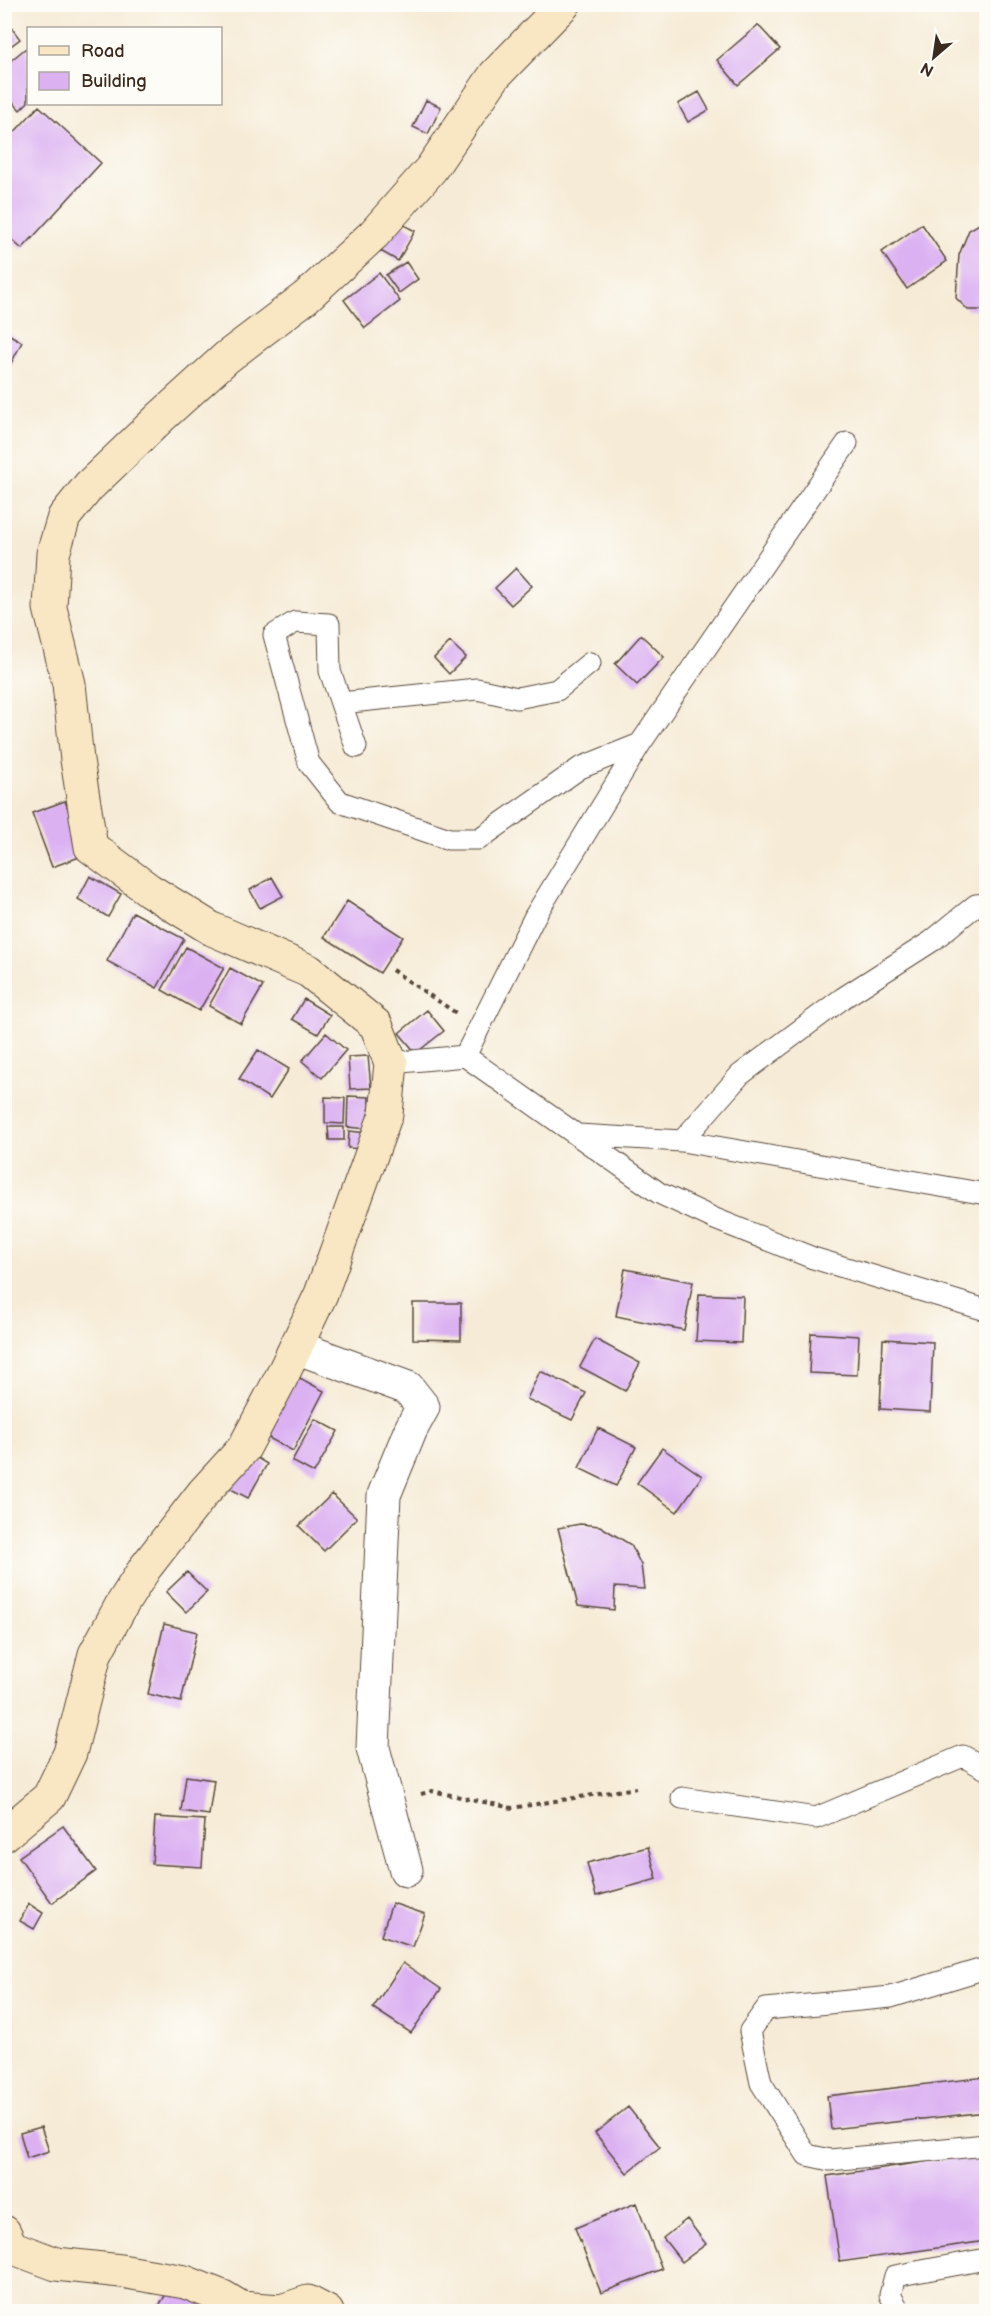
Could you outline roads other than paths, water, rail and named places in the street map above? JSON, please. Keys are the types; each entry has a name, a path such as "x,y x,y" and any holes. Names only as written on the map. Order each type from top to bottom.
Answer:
{"street":[{"path":"4,1835 49,1797 70,1753 95,1654 145,1568 203,1493 244,1448 296,1347 321,1294 386,1114 391,1063 376,1025 309,971 212,929 149,890 91,847 77,760 69,684 50,608 52,554 64,517 89,486 227,357 306,297 375,234 431,169 495,75 564,4"},
{"path":"296,1347 408,1388 423,1407 411,1429 384,1495 373,1748 406,1870"},
{"path":"4,2232 11,2247 56,2264 121,2271 185,2282 223,2297 241,2308 281,2311 308,2302 327,2312"}],"lane":[{"path":"465,1056 535,916 640,744 847,443"},
{"path":"356,747 330,671 329,624 295,622 274,634 309,763 340,802 449,839 479,839 580,768 640,744"},
{"path":"340,703 477,689 517,698 557,690 590,663"},
{"path":"682,1141 740,1075 843,998 932,941 976,905 987,904"},
{"path":"391,1063 465,1056 659,1193 714,1219 813,1258 987,1310"},
{"path":"577,1135 682,1141 987,1194"},
{"path":"682,1798 816,1818 963,1756 987,1769"},
{"path":"987,1968 891,1997 766,2008 750,2031 761,2083 807,2155 830,2160 987,2145"},
{"path":"900,2312 890,2295 895,2276 987,2259"}]}
